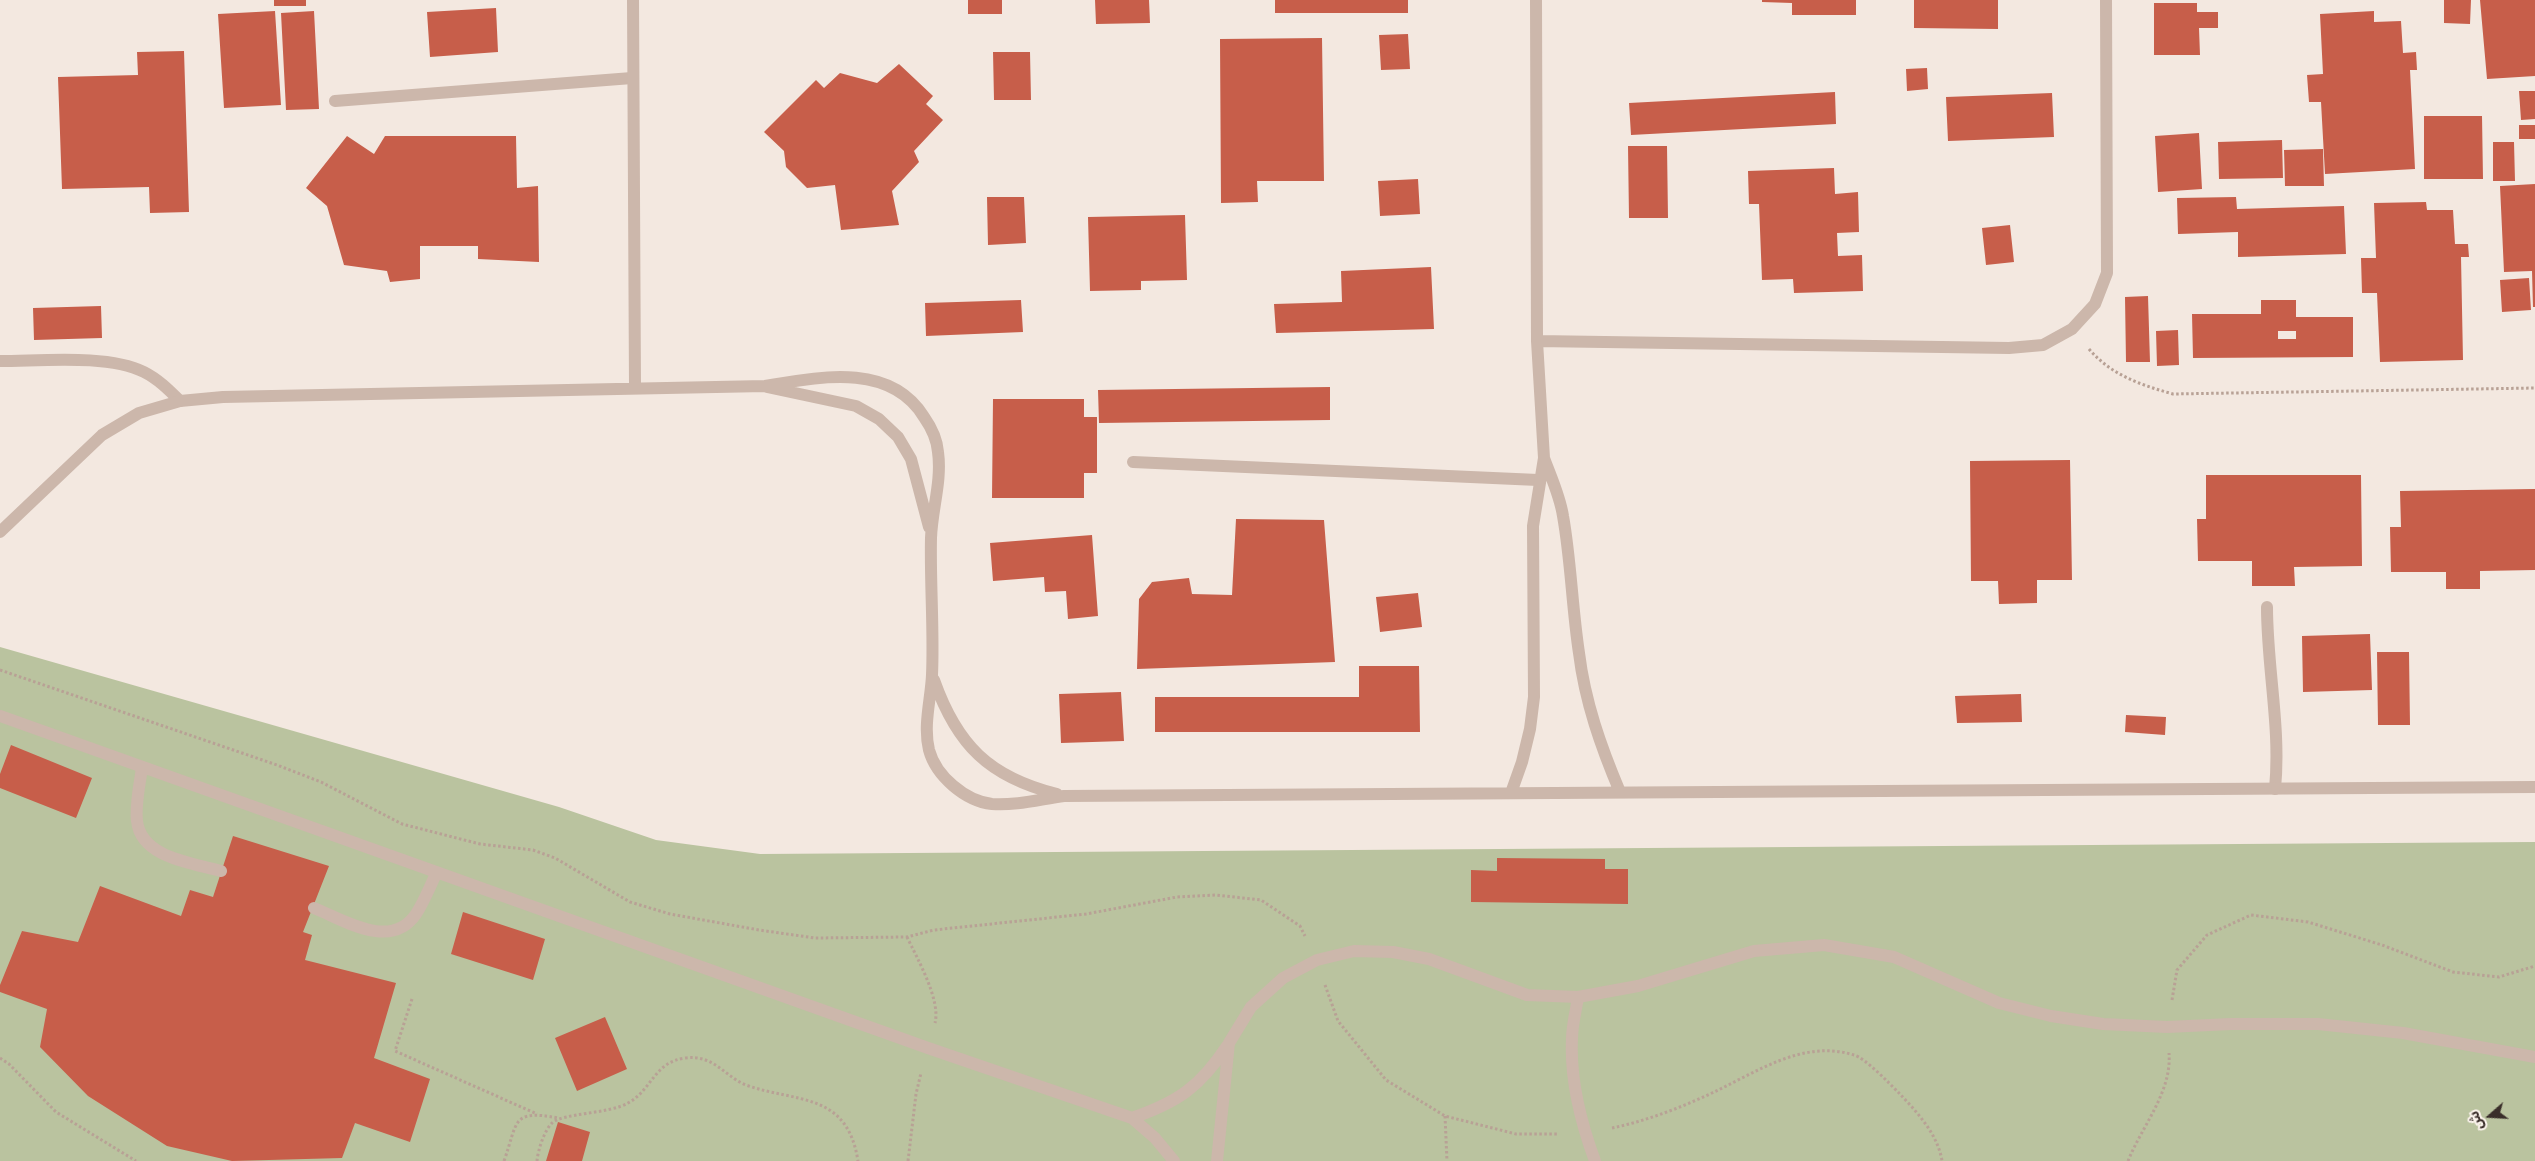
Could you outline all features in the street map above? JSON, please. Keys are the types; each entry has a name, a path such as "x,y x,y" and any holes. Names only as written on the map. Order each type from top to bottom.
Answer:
{"street":[{"path":"632,0 635,387"},
{"path":"1511,793 1522,762 1530,729 1534,697 1533,526 1538,480 1544,458 1537,342 1536,0"},
{"path":"1537,342 2009,348 2043,345 2072,329 2095,304 2107,273 2106,0"},
{"path":"335,101 632,78"},
{"path":"0,361 100,361 122,364 144,372 163,384 180,401"},
{"path":"0,532 102,435 139,413 180,401 223,397 635,387 765,386 797,381 860,377 883,382 903,392 919,409 931,428 938,450 939,473 931,536 932,675 927,722 929,751 943,776 965,794 992,804 1064,796 2535,787"},
{"path":"765,386 787,393 856,406 879,419 898,437 911,460 931,536"},
{"path":"1544,458 1555,485 1563,515 1585,690 1597,733 1620,792"},
{"path":"1133,462 1538,480"},
{"path":"2267,607 2270,681 2278,755 2274,788"},
{"path":"932,675 945,711 966,743 994,768 1027,786 1064,796"},
{"path":"0,716 918,1045 1132,1118 1155,1138 1174,1161"},
{"path":"142,767 137,821 140,834 148,845 159,852 222,872"},
{"path":"314,908 376,932 392,932 405,925 416,915 437,872"},
{"path":"1132,1118 1162,1108 1189,1091 1212,1069 1251,1007 1283,978 1316,960 1354,951 1393,952 1429,959 1526,995 1578,997 1638,986 1754,951 1824,945 1894,957 1999,1003 2051,1016 2104,1024 2167,1027 2231,1024 2318,1024 2403,1033 2535,1057"},
{"path":"1578,997 1572,1040 1576,1090 1585,1134 1595,1161"},
{"path":"1216,1161 1229,1043"}],"path":[{"path":"2072,329 2099,361 2134,383 2173,394 2535,388"},
{"path":"0,670 277,765 321,782 402,824 480,844 532,850 555,858 630,902 670,914 816,938 907,937 934,930 1086,914 1176,897 1216,895 1261,900 1300,926 1316,960 1338,1021 1386,1080 1445,1116 1516,1134 1585,1134 1633,1124 1710,1094 1782,1060 1801,1053 1827,1049 1857,1055 1893,1087 1923,1118 1942,1160 1946,1161"},
{"path":"2128,1161 2162,1090 2170,1062 2167,1027 2177,970 2207,935 2251,915 2308,922 2382,945 2453,972 2499,977 2535,966"},
{"path":"412,999 395,1051 537,1114 559,1118 612,1110 629,1103 644,1091 664,1065 687,1057 719,1065 745,1085 814,1101 832,1111 846,1128 856,1149 858,1161"},
{"path":"0,1058 9,1064 56,1112 136,1161"},
{"path":"504,1161 518,1122 523,1117 537,1114"},
{"path":"1445,1116 1447,1161"},
{"path":"537,1161 551,1123 559,1118"}],"green space":[{"path":"0,647 559,807 656,840 760,854 2535,842 2535,1161 0,1161"}],"building":[{"path":"274,0 306,0 306,6 274,6"},
{"path":"968,0 1002,0 1002,14 968,14"},
{"path":"1095,0 1149,0 1150,23 1096,24"},
{"path":"1275,0 1408,0 1408,13 1275,13"},
{"path":"1762,0 1856,0 1856,15 1792,15 1792,3 1762,2"},
{"path":"1914,0 1998,0 1998,29 1914,28"},
{"path":"2444,0 2471,0 2470,24 2444,23"},
{"path":"2480,0 2535,0 2535,76 2487,79"},
{"path":"2154,3 2197,3 2197,12 2218,12 2218,28 2199,28 2200,55 2154,55"},
{"path":"496,8 498,52 430,57 427,12"},
{"path":"275,11 281,105 224,108 218,14"},
{"path":"314,11 319,109 286,110 281,13"},
{"path":"2374,11 2374,22 2401,21 2403,53 2416,52 2417,70 2410,70 2415,169 2325,174 2321,102 2309,102 2307,75 2323,74 2320,14"},
{"path":"1408,34 1410,69 1381,70 1379,35"},
{"path":"1322,38 1324,181 1257,181 1258,202 1221,203 1220,39"},
{"path":"184,51 189,212 150,213 149,187 62,189 58,77 138,75 137,52"},
{"path":"993,52 1030,52 1031,100 994,100"},
{"path":"899,64 933,96 926,104 943,120 914,151 919,162 892,191 899,225 841,230 835,185 807,188 786,167 784,151 764,132 816,80 824,88 840,73 877,83"},
{"path":"1927,68 1928,89 1907,91 1906,69"},
{"path":"2519,91 2535,91 2535,119 2521,120"},
{"path":"1835,92 1836,124 1631,135 1629,103"},
{"path":"2052,93 2054,137 1948,141 1946,97"},
{"path":"2424,116 2482,116 2483,179 2424,179"},
{"path":"2519,125 2535,125 2535,139 2519,139"},
{"path":"2199,133 2202,189 2158,192 2155,136"},
{"path":"347,136 374,154 385,136 516,136 517,188 538,186 539,262 478,259 478,246 420,246 420,279 390,282 387,271 344,265 327,206 306,188"},
{"path":"2282,140 2283,178 2219,179 2218,142"},
{"path":"2493,142 2514,142 2515,181 2493,181"},
{"path":"1628,146 1667,146 1668,218 1629,218"},
{"path":"2323,149 2324,186 2285,186 2284,150"},
{"path":"1834,168 1835,194 1858,192 1859,232 1837,233 1838,256 1862,255 1863,291 1794,293 1793,279 1762,280 1759,204 1749,204 1748,171"},
{"path":"1418,179 1420,214 1380,216 1378,181"},
{"path":"2535,184 2535,307 2533,307 2532,271 2504,272 2500,186"},
{"path":"987,197 1024,197 1026,243 988,245"},
{"path":"2236,197 2237,209 2344,206 2346,254 2238,257 2238,232 2178,234 2177,198"},
{"path":"2426,202 2427,210 2453,210 2455,244 2468,244 2469,257 2461,257 2463,360 2380,362 2377,293 2362,293 2361,258 2376,258 2374,203"},
{"path":"1185,215 1187,280 1141,281 1141,290 1090,291 1088,217"},
{"path":"2010,225 2014,262 1986,265 1982,228"},
{"path":"1431,267 1434,329 1276,333 1274,304 1342,302 1341,271"},
{"path":"2529,278 2531,310 2502,312 2500,280"},
{"path":"2148,296 2150,362 2126,362 2125,297"},
{"path":"1021,300 1023,332 926,336 925,303"},
{"path":"2261,300 2296,300 2296,317 2353,317 2353,357 2193,358 2192,314 2261,314","holes":["2278,331 2296,331 2296,339 2278,339"]},
{"path":"101,306 102,338 34,340 33,308"},
{"path":"2178,330 2179,365 2157,366 2156,331"},
{"path":"1330,387 1330,420 1099,423 1098,390"},
{"path":"993,399 1084,399 1084,417 1097,417 1097,473 1084,473 1084,498 992,498"},
{"path":"2070,460 2072,580 2037,580 2037,603 1999,604 1998,581 1971,581 1970,461"},
{"path":"2206,475 2361,475 2362,566 2294,567 2295,586 2252,586 2252,561 2198,561 2197,519 2206,519"},
{"path":"2535,489 2535,570 2480,571 2480,589 2446,589 2446,572 2391,572 2390,527 2401,527 2400,491"},
{"path":"1236,519 1324,520 1335,662 1137,669 1139,599 1152,582 1189,578 1192,594 1232,595"},
{"path":"1092,535 1098,616 1068,619 1066,591 1045,592 1044,577 993,581 990,543"},
{"path":"1418,593 1422,627 1380,632 1376,597"},
{"path":"2370,634 2372,690 2303,692 2302,636"},
{"path":"2377,652 2409,652 2410,725 2378,725"},
{"path":"1359,666 1419,666 1420,732 1155,732 1155,697 1359,697"},
{"path":"1121,692 1124,741 1061,743 1059,694"},
{"path":"2021,694 2022,722 1957,723 1955,696"},
{"path":"2126,715 2166,717 2165,735 2125,732"},
{"path":"11,745 92,778 76,818 0,788 0,774"},
{"path":"233,836 329,866 303,932 312,935 305,960 396,983 374,1058 430,1079 410,1142 355,1123 342,1158 232,1161 167,1146 88,1096 40,1047 47,1009 0,992 0,985 22,931 78,942 100,886 181,916 190,890 213,897"},
{"path":"1497,858 1605,859 1605,869 1628,869 1628,904 1471,902 1471,870 1497,871"},
{"path":"463,912 545,939 533,980 451,954"},
{"path":"605,1017 627,1069 577,1091 555,1038"},
{"path":"558,1122 590,1132 582,1161 546,1161"}]}
